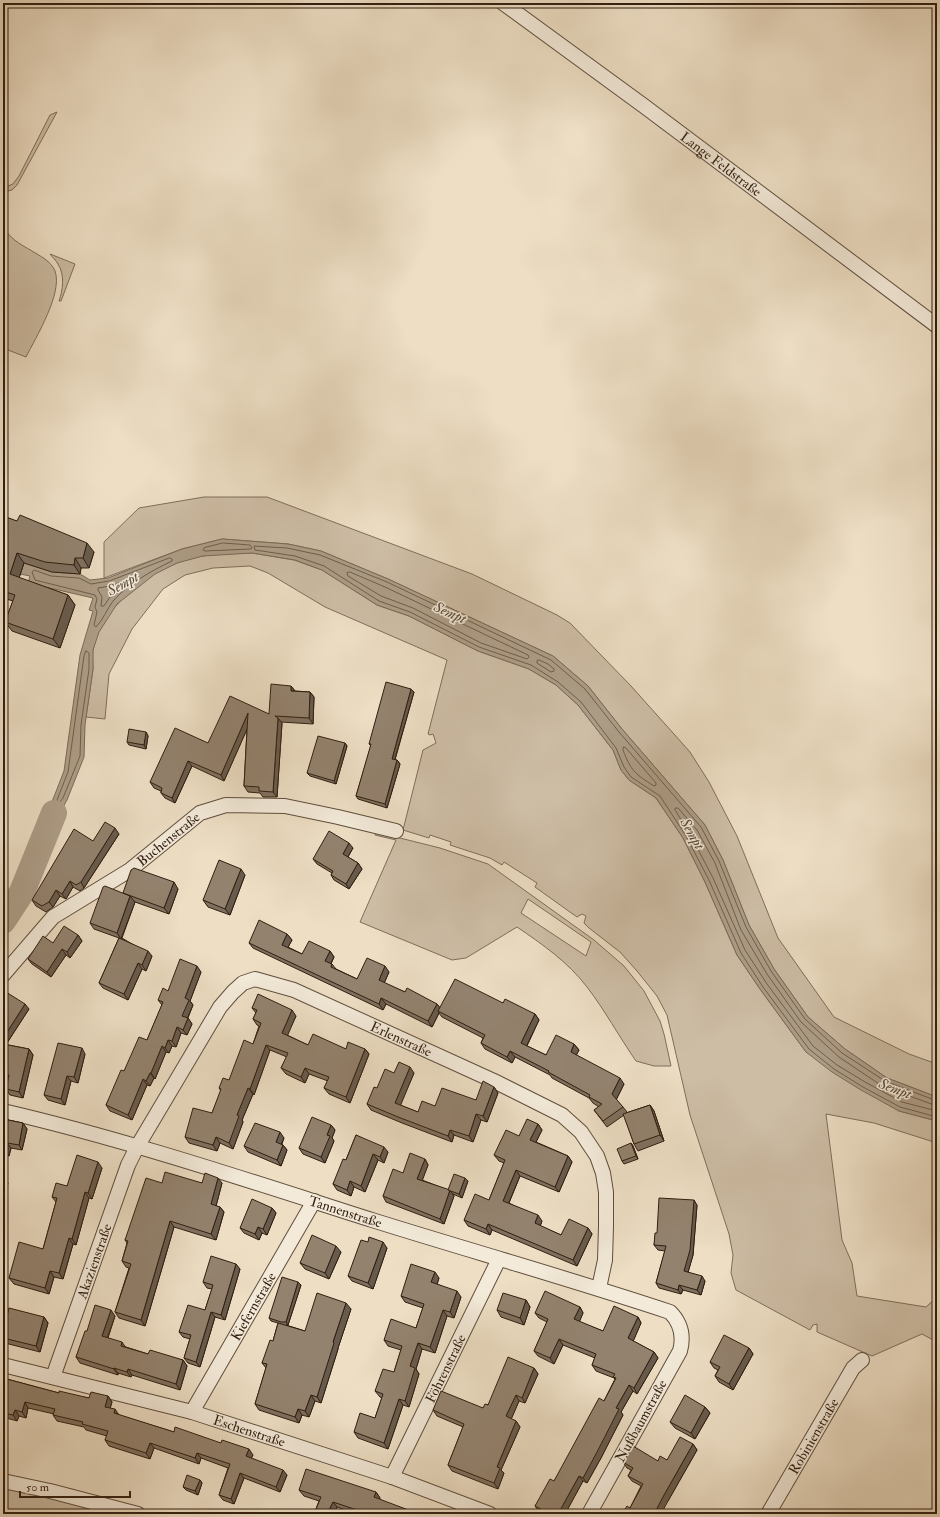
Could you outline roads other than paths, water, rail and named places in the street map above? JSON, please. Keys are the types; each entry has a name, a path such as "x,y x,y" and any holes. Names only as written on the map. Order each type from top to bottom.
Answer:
{"street":[{"name":"Lange Feldstraße","path":"503,3 657,115 937,326"},
{"name":"Buchenstraße","path":"3,975 54,917 130,870 200,813 226,805 285,806 396,831"},
{"name":"Erlenstraße","path":"137,1147 220,1007 233,992 243,983 255,979 294,990 494,1081 562,1114 581,1132 597,1156 603,1173 606,1192 605,1260 599,1288"},
{"name":"Tannenstraße","path":"3,1111 62,1125 137,1147 499,1259 599,1288 670,1312 680,1325"},
{"name":"Akazienstraße","path":"53,1377 128,1165 137,1147"},
{"name":"Kiefernstraße","path":"192,1412 314,1201"},
{"name":"Föhrenstraße","path":"392,1477 499,1259"},
{"name":"Nußbaumstraße","path":"590,1514 680,1351 682,1338 680,1325"},
{"name":"Robinienstraße","path":"768,1514 853,1368 862,1360"},
{"name":"Eschenstraße","path":"3,1365 192,1412 392,1477 490,1514"},
{"path":"3,1481 138,1514"}],"water":[{"path":"222,539 288,544 321,551 388,579 553,656 588,686 622,729 705,825 723,860 749,925 774,969 808,1017 845,1049 887,1078 937,1097 937,1121 899,1111 832,1072 806,1052 737,955 705,882 683,838 656,798 629,780 621,770 613,750 578,705 556,685 529,669 478,651 409,616 377,605 322,570 295,560 252,553 203,556 177,563 155,574 117,604 99,632 93,650 93,669 85,725 84,757 67,800 41,846 41,830 64,771 80,655 93,611 89,610 93,598 28,583 30,576 20,574 24,563 52,572 80,574 90,580 108,578 182,549"}],"waterway":[{"name":"Sempt","path":"3,921 22,892 54,813"}]}
